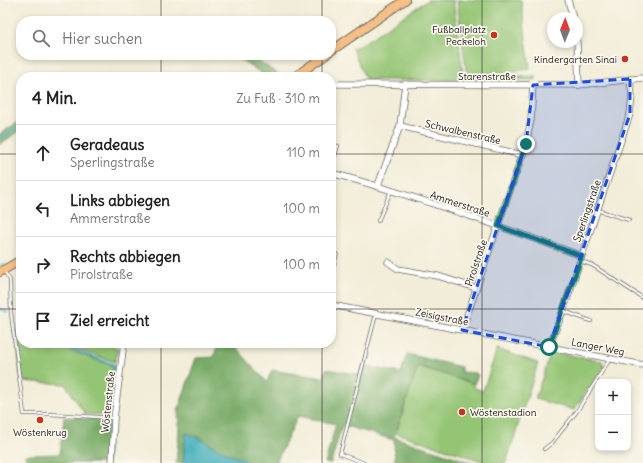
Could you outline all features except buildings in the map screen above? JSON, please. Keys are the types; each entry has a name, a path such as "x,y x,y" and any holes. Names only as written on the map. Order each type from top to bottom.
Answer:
{"main road":[{"path":"336,48 405,0"},
{"path":"306,72 320,60"},
{"path":"2,271 16,263"}],"street":[{"path":"568,0 571,12"},
{"path":"577,48 579,85"},
{"name":"Starenstraße","path":"336,84 579,85 643,78"},
{"name":"Sperlingstraße","path":"549,347 563,311 630,114 632,96 630,79"},
{"path":"378,185 400,126 405,84"},
{"name":"Pirolstraße","path":"462,330 523,155 531,120 533,85"},
{"name":"Schwalbenstraße","path":"400,126 523,155"},
{"name":"Ammerstraße","path":"336,174 378,185 498,226 581,258"},
{"path":"388,262 398,269 438,276 476,288"},
{"name":"Zeisigstraße","path":"336,306 549,347"},
{"name":"Langer Weg","path":"549,347 643,364"},
{"name":"Wöstenstraße","path":"112,463 114,418 123,348"}],"lane":[{"path":"378,221 392,190"},
{"path":"597,210 629,220"},
{"path":"581,258 643,298"},
{"path":"2,271 10,280 11,313 24,414 114,418"},
{"path":"563,311 591,321"},
{"path":"364,463 340,454 377,313"},
{"path":"544,449 552,443 576,410 608,362 609,358"}],"highlighted area":[{"path":"630,79 630,114 549,347 462,330 526,144 533,85"}],"green space":[{"path":"428,0 453,0 464,80 366,80 352,48 359,46"},
{"name":"Fußballplatz Peckeloh","path":"457,0 521,0 530,69 467,77"},
{"path":"242,60 257,60 275,72 260,72"},
{"path":"536,76 536,80 467,80 467,78"},
{"path":"16,123 16,133 0,144 0,134"},
{"path":"18,348 64,348 113,366 108,413 106,415 85,414 65,384 21,381"},
{"path":"74,348 118,348 115,362"},
{"path":"217,348 236,348 267,382 272,370 324,378 326,369 362,375 366,366 401,373 407,354 461,367 461,372 475,373 478,375 474,384 418,366 394,437 473,463 395,463 394,440 342,425 331,463 325,463 336,424 298,416 276,463 248,463 213,447 197,436 184,443 183,463 176,463 179,432 178,410 196,358 214,357"},
{"name":"Wöstenstadion","path":"497,349 538,363 506,463 488,463 396,433 418,366 474,384 473,387 483,391"},
{"path":"551,352 602,361 604,367 574,410 535,399"},
{"path":"64,417 107,420 104,463 26,463 25,455 60,454"}],"water":[{"path":"186,433 226,453 243,459 248,463 183,463"}],"waterway":[{"path":"0,139 16,128"},
{"path":"0,266 5,263"},
{"path":"0,309 9,312"},
{"path":"69,348 115,365 110,412"},
{"path":"107,463 109,424"}],"place":[{"name":"Fußballplatz Peckeloh","path":"494,35"},
{"name":"Kindergarten Sinai","path":"625,59"},
{"name":"Wöstenstadion","path":"462,412"},
{"name":"Wöstenkrug","path":"40,420"}],"route":[{"path":"526,144 498,226 582,256 549,347"}]}
